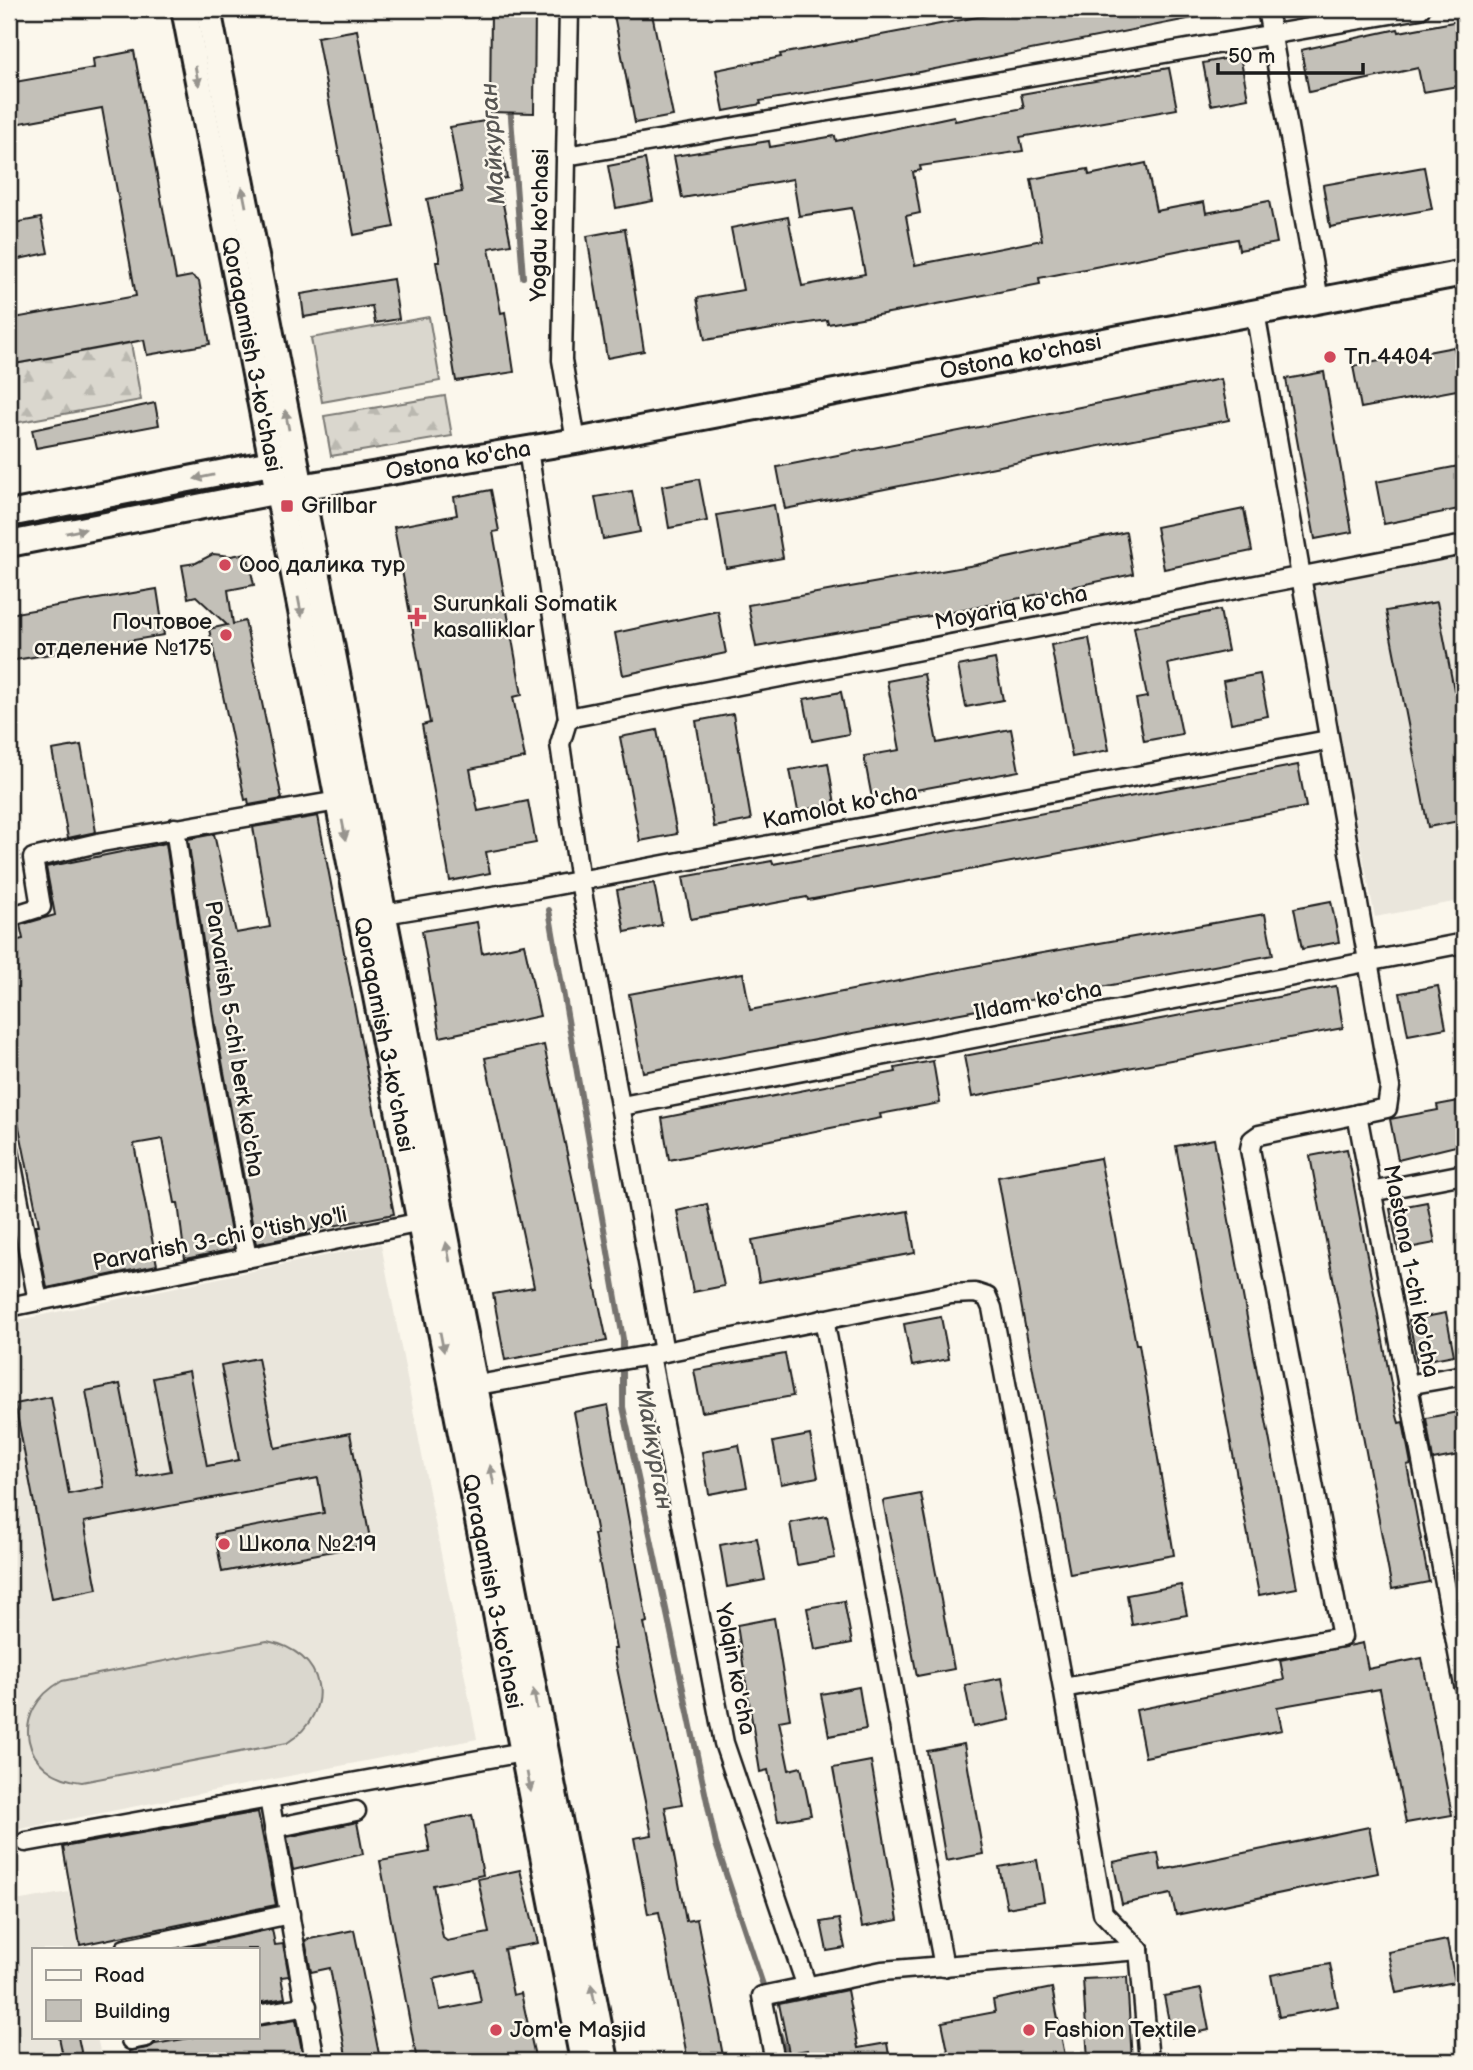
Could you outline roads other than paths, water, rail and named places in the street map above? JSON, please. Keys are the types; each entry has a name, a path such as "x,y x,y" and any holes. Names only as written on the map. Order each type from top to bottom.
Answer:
{"main road":[{"name":"Qoraqamish 3-ko'chasi","path":"184,9 271,463 288,490 534,1750 606,2061"},
{"name":"Qoraqamish 3-ko'chasi","path":"208,9 338,800 372,916"},
{"name":"Ostona ko'chasi","path":"576,441 1464,273"},
{"name":"Ostona ko'cha","path":"9,544 288,490 576,441"},
{"path":"9,514 271,463"},
{"name":"Qoraqamish 3-ko'chasi","path":"534,1750 583,2061"}],"street":[{"name":"Yogdu ko'chasi","path":"569,9 562,360 576,441"},
{"path":"1267,9 1319,300"},
{"path":"566,156 1420,9"},
{"path":"1063,1688 1342,1637 1250,1149 1252,1140 1259,1135 1387,1108 1391,1099 1370,962 1328,740 1255,312"},
{"name":"Yolqin ko'cha","path":"528,449 568,718 561,744 575,882 622,1107 657,1354 723,1743 806,1984"},
{"name":"Moyariq ko'cha","path":"568,718 1464,545"},
{"name":"Kamolot ko'cha","path":"372,916 575,882 1328,740"},
{"path":"9,917 41,907 33,858 175,828 338,800"},
{"name":"Parvarish 5-chi berk ko'cha","path":"175,828 205,1031 247,1258"},
{"name":"Ildam ko'cha","path":"622,1107 1464,943"},
{"name":"Mastona 1-chi ko'cha","path":"1357,1114 1407,1385 1456,1597 1464,1685"},
{"path":"9,1150 38,1301"},
{"path":"1371,1192 1464,1174"},
{"name":"Parvarish 3-chi o'tish yo'li","path":"9,1307 430,1220"},
{"path":"463,1388 657,1354 951,1294 975,1293 987,1297 992,1308 1009,1385 1102,1913 1139,1950 1149,2061"},
{"path":"824,1319 944,1967"},
{"path":"1407,1385 1464,1375"},
{"path":"26,1842 534,1750"},
{"path":"269,1798 315,2061"},
{"path":"274,1828 356,1811"},
{"path":"130,1948 290,1914"},
{"path":"775,2061 762,1996 806,1984 882,1971 1139,1950"},
{"path":"259,2015 307,2006"}],"waterway":[{"name":"Майкурган","path":"510,104 523,277"},
{"name":"Майкурган","path":"549,910 623,1339 623,1407 716,1844 763,1985"},
{"name":"Майкурган","path":"776,2023 788,2061"}],"place":[{"name":"Тп 4404","path":"1330,357"},
{"name":"Grillbar","path":"287,506"},
{"name":"Ооо далика тур","path":"225,565"},
{"name":"Surunkali Somatik kasalliklar","path":"417,617"},
{"name":"Почтовое отделение №175","path":"226,635"},
{"name":"Школа №219","path":"224,1544"},
{"name":"Jom'e Masjid","path":"496,2030"},
{"name":"Fashion Textile","path":"1029,2030"}]}
